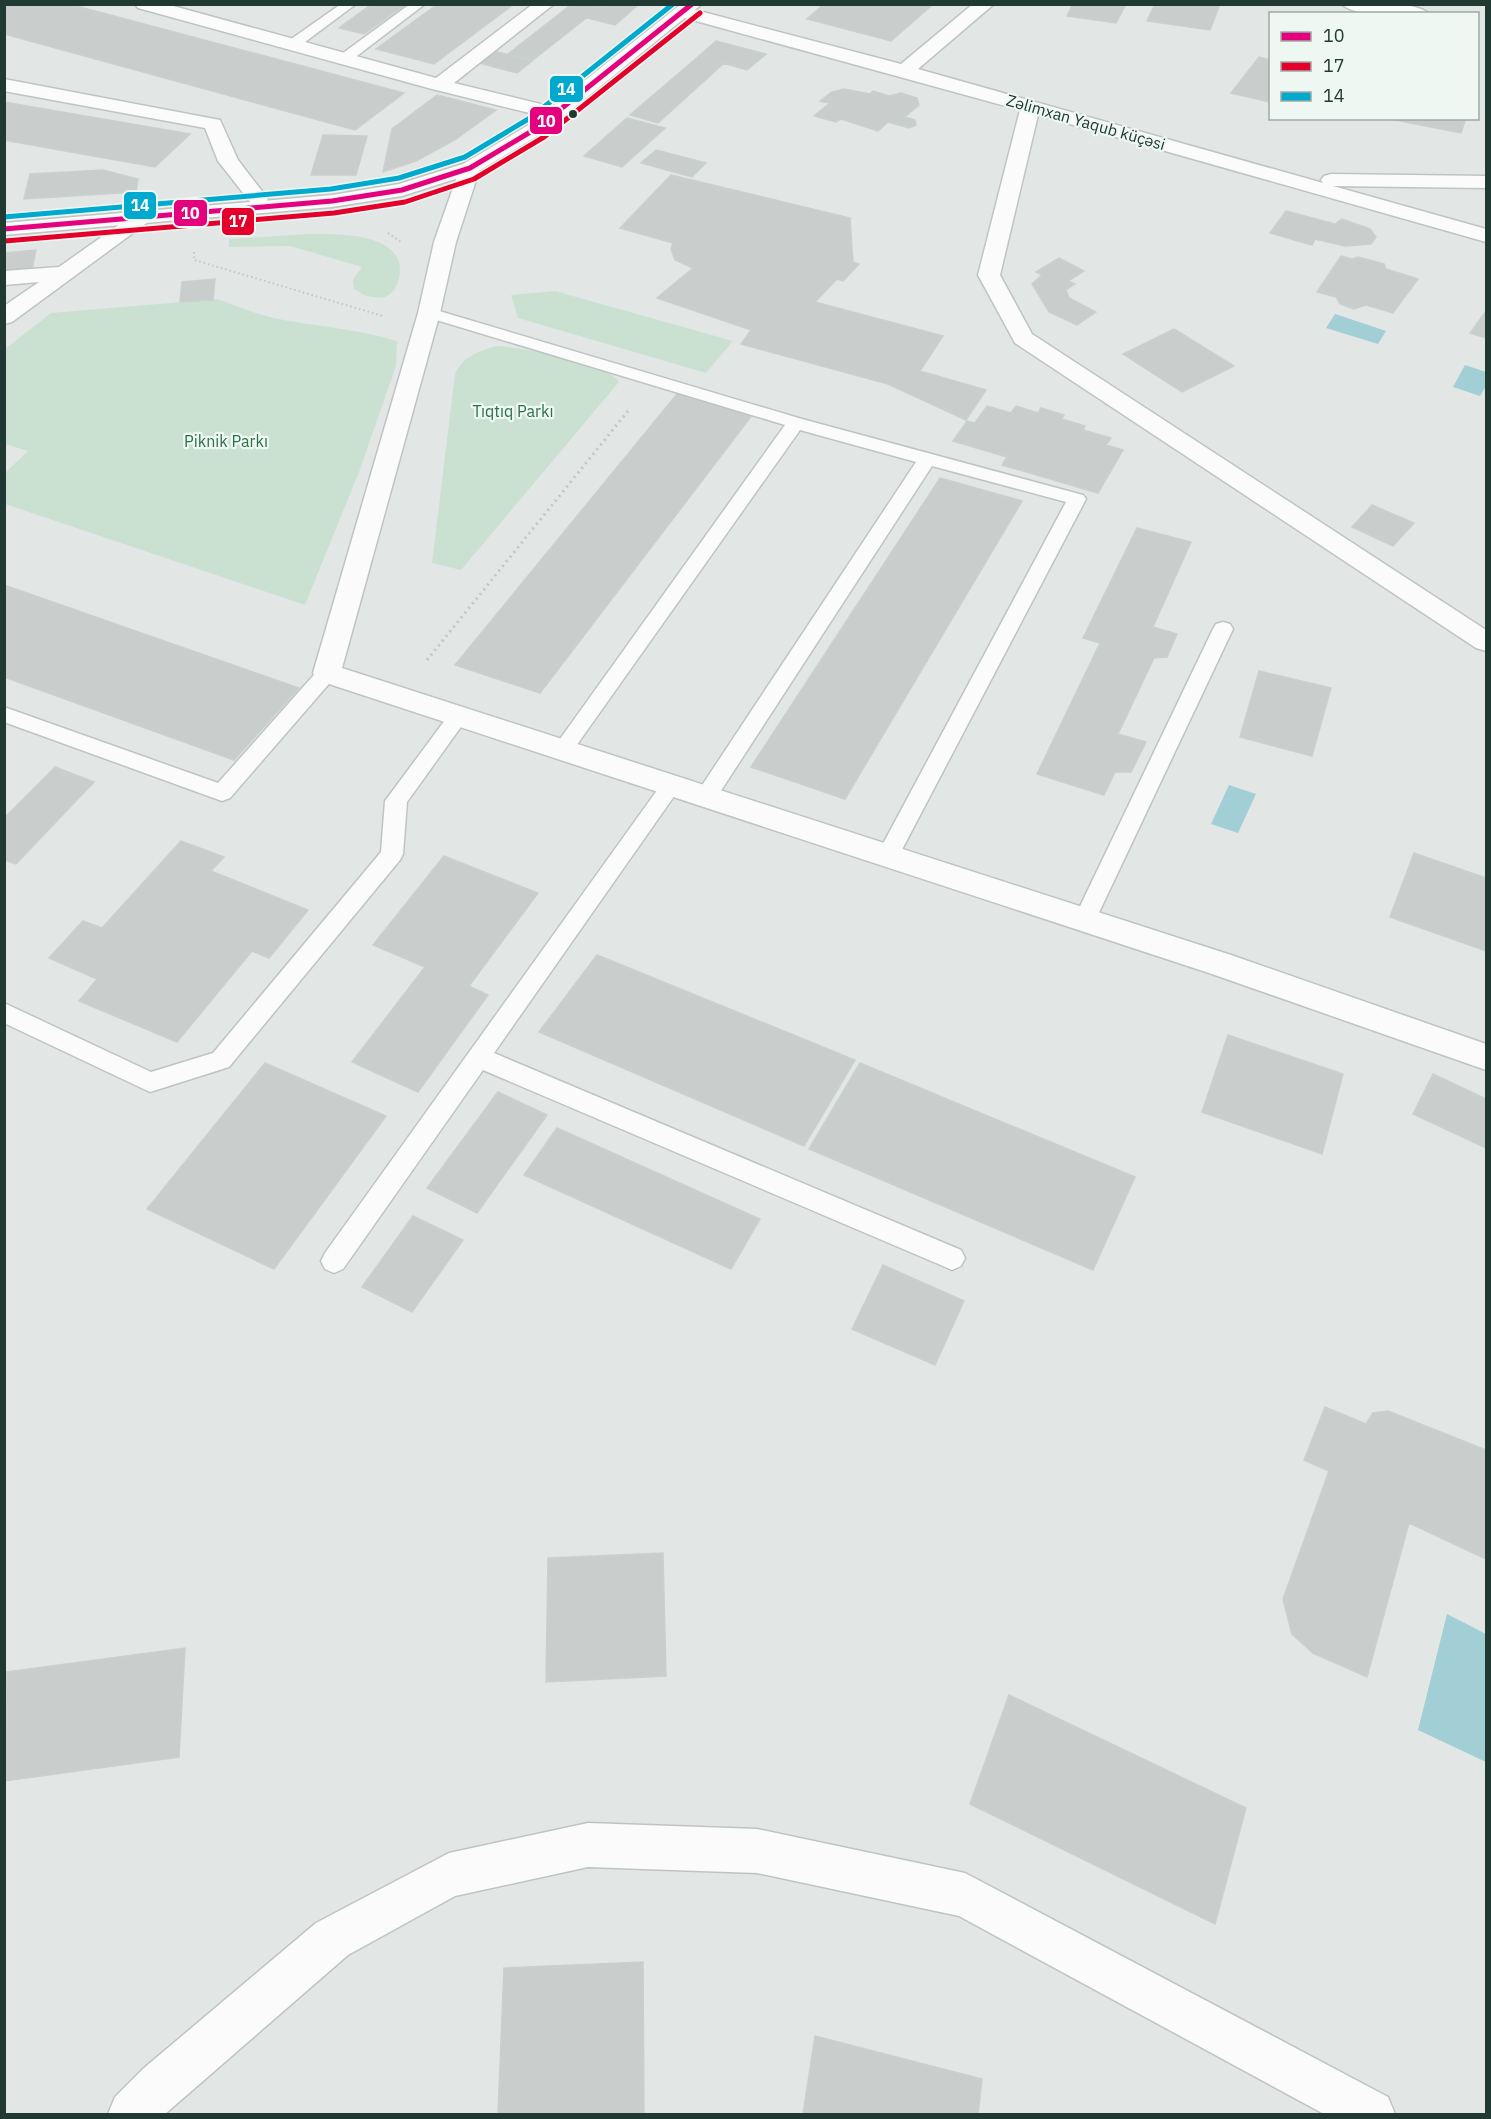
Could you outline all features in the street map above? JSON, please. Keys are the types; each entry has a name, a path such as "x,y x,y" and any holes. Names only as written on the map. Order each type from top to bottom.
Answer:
{"street":[{"path":"144,4 439,85 554,113"},
{"path":"439,85 545,4"},
{"path":"904,71 985,4"},
{"path":"1351,4 1406,12"},
{"path":"4,229 332,201 402,190 470,168 537,128 554,113 588,90 688,8"},
{"name":"Zəlimxan Yaqub küçəsi","path":"688,8 1486,236"},
{"path":"4,85 213,124 228,161 258,199"},
{"path":"1030,107 989,275 1023,338 1486,642"},
{"path":"470,168 445,242 429,313 327,673 670,787 888,855 1220,964 1486,1057"},
{"path":"1288,179 1486,182"},
{"path":"4,317 141,218"},
{"path":"4,278 63,273"},
{"path":"132,2115 162,2085 332,1939 449,1875 588,1845 757,1851 965,1896 1371,2115"}],"lane":[{"path":"292,45 350,4"},
{"path":"344,59 419,4"},
{"path":"429,313 796,423 1077,499 888,855"},
{"path":"562,751 796,423"},
{"path":"705,798 927,459"},
{"path":"1084,921 1223,630"},
{"path":"4,714 222,793 327,673"},
{"path":"4,1012 150,1082 221,1060 392,854 396,801 458,717"},
{"path":"334,1261 670,787"},
{"path":"478,1058 952,1258"}],"path":[{"path":"382,228 405,245"},
{"path":"194,260 383,316"},
{"path":"397,698 653,380"}],"green space":[{"path":"335,234 367,238 382,243 393,251 399,263 399,278 395,288 389,295 382,298 366,296 354,289 353,279 362,267 290,246 229,247 229,239"},
{"path":"555,291 733,341 706,373 518,318 511,295"},
{"name":"Piknik Parkı","path":"218,299 271,317 357,331 397,341 396,366 359,472 305,605 5,504 5,473 28,451 5,444 5,349 51,313"},
{"name":"Tıqtıq Parkı","path":"496,346 523,349 582,363 599,369 619,382 461,570 432,563 455,374 467,359"}],"water":[{"path":"1335,314 1386,331 1378,344 1326,328"},
{"path":"1465,365 1486,372 1486,386 1480,396 1453,387"},
{"path":"1229,785 1256,794 1238,833 1211,824"},
{"path":"1447,1614 1486,1634 1486,1762 1418,1730"}],"building":[{"path":"4,4 69,4 404,93 355,130 4,34"},
{"path":"372,4 406,4 364,34 339,28"},
{"path":"438,4 514,4 434,64 376,49"},
{"path":"572,4 604,4 533,60 508,54"},
{"path":"604,4 639,4 615,25 587,18"},
{"path":"824,4 925,4 931,6 891,41 807,19"},
{"path":"1073,4 1126,4 1116,23 1067,16"},
{"path":"1155,4 1220,4 1210,30 1147,21"},
{"path":"716,41 766,54 747,70 699,56"},
{"path":"494,51 532,61 517,73 479,63"},
{"path":"699,56 724,63 658,123 630,115"},
{"path":"1259,57 1269,60 1269,102 1231,93"},
{"path":"844,89 870,94 873,91 889,96 901,93 917,98 919,105 905,117 915,120 916,125 909,128 888,122 878,131 841,119 836,122 814,116 830,103 820,101 832,92"},
{"path":"437,95 496,110 456,139 416,161 383,172 392,129"},
{"path":"4,102 190,134 155,167 4,140"},
{"path":"627,118 665,128 622,167 584,156"},
{"path":"1395,120 1465,120 1461,133"},
{"path":"323,135 367,136 356,175 311,175"},
{"path":"656,150 706,163 692,177 641,163"},
{"path":"103,170 138,179 136,192 24,199 30,174"},
{"path":"671,175 850,218 853,262 859,264 843,281 837,279 815,302 943,336 920,371 986,390 966,420 888,384 741,344 751,330 657,298 693,268 675,260 671,249 673,243 620,228"},
{"path":"1286,211 1335,224 1342,219 1370,229 1376,237 1371,244 1345,246 1315,239 1312,245 1270,233"},
{"path":"36,250 32,270 4,272 4,253"},
{"path":"1341,256 1352,259 1358,257 1384,264 1386,269 1418,279 1393,313 1366,305 1354,309 1340,304 1336,297 1317,292"},
{"path":"1059,258 1084,271 1068,281 1075,284 1066,290 1069,298 1096,312 1077,325 1049,312 1032,284 1042,275 1036,272"},
{"path":"215,279 213,300 180,302 182,282"},
{"path":"1486,311 1486,338 1470,333"},
{"path":"1174,329 1234,366 1182,392 1123,354"},
{"path":"677,394 753,414 540,693 455,665"},
{"path":"987,406 1011,413 1016,406 1038,413 1041,408 1064,415 1062,419 1085,426 1083,430 1111,438 1106,445 1123,450 1098,493 1002,465 1007,457 953,441 967,421 975,423"},
{"path":"940,478 1022,501 845,799 751,767"},
{"path":"1372,505 1414,523 1393,546 1352,527"},
{"path":"1137,528 1191,542 1153,627 1177,634 1167,657 1154,658 1118,734 1146,742 1131,772 1115,772 1104,795 1037,774 1100,643 1083,638"},
{"path":"4,585 299,688 234,760 4,677"},
{"path":"1259,671 1331,688 1312,756 1240,737"},
{"path":"55,767 94,782 16,864 4,860 4,818"},
{"path":"181,841 224,857 211,871 308,910 269,958 252,951 177,1042 79,1001 97,979 49,958 83,921 102,928"},
{"path":"1414,853 1486,878 1486,951 1390,917"},
{"path":"444,856 538,893 469,986 488,995 418,1092 352,1062 425,967 373,945"},
{"path":"597,955 855,1060 804,1146 539,1032"},
{"path":"1228,1035 1343,1074 1322,1154 1202,1112"},
{"path":"265,1063 386,1116 274,1269 147,1209"},
{"path":"860,1063 1135,1177 1093,1270 809,1149"},
{"path":"1433,1074 1486,1099 1486,1148 1413,1114"},
{"path":"498,1092 547,1115 477,1213 427,1188"},
{"path":"557,1128 760,1219 731,1269 524,1175"},
{"path":"413,1216 463,1240 412,1312 362,1287"},
{"path":"883,1265 964,1301 935,1365 852,1329"},
{"path":"1325,1407 1366,1424 1373,1413 1388,1411 1486,1450 1486,1559 1409,1523 1367,1677 1313,1653 1292,1634 1283,1599 1329,1471 1304,1460"},
{"path":"663,1553 666,1676 546,1682 548,1558"},
{"path":"185,1648 179,1757 4,1781 7,1672"},
{"path":"1009,1695 1246,1808 1215,1924 970,1804"},
{"path":"643,1962 644,2114 498,2114 504,1968"},
{"path":"815,2036 982,2079 978,2114 803,2114"}],"transit line":[{"name":"14","path":"4,217 331,189 399,178 465,157 530,118 673,4"},
{"name":"10","path":"4,229 332,201 402,190 470,168 537,128 692,4"},
{"name":"17","path":"5,241 334,213 405,202 474,179 544,137 700,13"}]}
